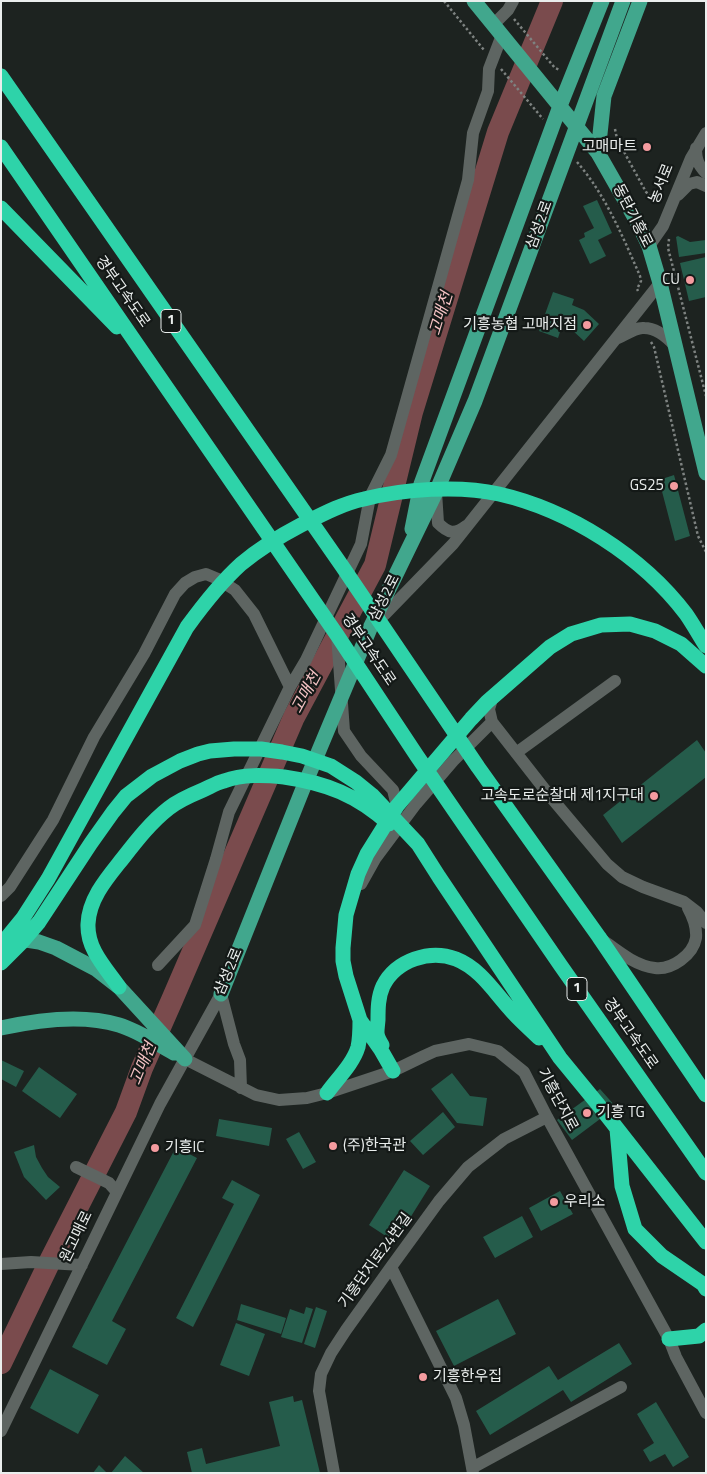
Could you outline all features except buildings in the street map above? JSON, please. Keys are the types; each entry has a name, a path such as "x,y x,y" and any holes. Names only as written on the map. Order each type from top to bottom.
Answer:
{"highway":[{"name":"경부고속도로","path":"1,76 342,566 478,767 599,937 706,1095"},
{"name":"경부고속도로","path":"1,147 320,610 417,756 561,966 706,1173"},
{"path":"1,208 148,360"},
{"path":"1,963 23,918 58,862 187,627 219,586 241,564 264,547 328,511 363,499 399,492 424,490 481,491 497,493 526,501 577,523 633,560 655,579 680,607 706,646"},
{"path":"393,1071 360,1020 346,976 343,948 346,915 358,874 396,806 472,717 550,646 571,634 601,625 630,624 655,631 681,644 706,666"},
{"path":"7,948 39,922 112,812 126,796 152,776 180,761 210,751 234,749 261,749 282,752 302,756 332,766 356,782 398,833 416,847 439,877 560,1058 706,1242"},
{"path":"119,987 93,950 88,923 92,905 99,889 149,825 170,807 224,780 256,775 305,780 369,800"},
{"path":"393,1071 390,1059 376,1037 379,999 383,986 391,975 406,964 422,956 443,955 474,969 510,1010 560,1058"},
{"path":"327,1093 354,1056 360,1038 360,1020"},
{"path":"617,1128 622,1186 635,1229 662,1256 703,1284 706,1289"},
{"path":"669,1339 699,1336 706,1330"}],"main road":[{"name":"동탄기흥로","path":"474,1 598,153 639,225 660,283 706,473"},
{"path":"408,553 421,484 560,106 602,1"},
{"name":"삼성2로","path":"221,994 302,791 371,626 408,553 475,401 568,158 623,1"},
{"path":"598,153 604,96 640,1"},
{"path":"1,937 39,942 84,962 119,987 133,1002 150,1031 185,1059"},
{"path":"120,1025 125,1023 132,1015 133,1002"},
{"path":"1,1028 53,1020 98,1021 150,1031"}],"street":[{"path":"158,965 194,925 229,812 290,687 306,660 361,544 370,497 391,455 468,180 473,133 488,91 488,69 494,62 508,10 513,1"},
{"name":"농서로","path":"648,246 663,226 690,158 706,133"},
{"path":"696,148 696,158 699,166 706,173"},
{"path":"674,198 689,184 697,182 706,186"},
{"path":"371,626 453,544 660,283"},
{"path":"616,340 643,327 656,331 675,346"},
{"path":"436,492 438,523 444,530 460,531 472,521"},
{"path":"1,896 10,887 53,820 94,737 144,654 175,594 185,583 194,577 206,574 235,590 254,614 290,687"},
{"path":"337,635 344,731 361,756 393,790 396,806"},
{"path":"516,752 615,681"},
{"path":"494,696 489,709 492,722 549,795 607,864 622,877 642,887 684,902 697,912 706,923"},
{"path":"472,717 481,717 492,722"},
{"path":"376,1037 365,1018 350,968 349,935 351,917 359,889 375,859 416,804 453,761 492,722"},
{"path":"599,937 626,957 643,965 656,968 671,967 680,961 692,947 696,938 696,926 684,902"},
{"path":"221,994 240,1060 241,1088"},
{"name":"삼성2로","path":"185,1059 221,994"},
{"name":"기흥단지로","path":"185,1059 256,1095 280,1100 307,1098 327,1093 393,1071 430,1054 469,1044 498,1051 524,1072 669,1339 676,1357 706,1413"},
{"name":"원고매로","path":"1,1431 75,1264 113,1188 185,1059"},
{"name":"기흥단지로24번길","path":"334,1473 320,1391 321,1374 331,1352 439,1201 468,1167 504,1139 547,1117"},
{"path":"76,1167 113,1188"},
{"path":"1,1264 31,1262 75,1264"},
{"path":"391,1267 456,1398 464,1425 472,1470 621,1387"}],"path":[{"path":"444,1 542,118"},
{"path":"516,22 558,70"},
{"path":"615,127 617,140 646,192 658,200"},
{"path":"568,158 584,169 603,199 640,276 641,281 637,289"},
{"path":"669,235 668,248 706,396"},
{"path":"650,339 654,347 698,536 706,552"}],"waterway":[{"name":"고매천","path":"1,1363 51,1259 126,1112 142,1068 294,717 375,565 412,412 498,132 552,1"}],"place":[{"name":"고매마트","path":"647,147"},
{"name":"CU","path":"690,280"},
{"name":"기흥농협 고매지점","path":"587,325"},
{"name":"GS25","path":"674,486"},
{"name":"고속도로순찰대 제1지구대","path":"654,796"},
{"name":"기흥 TG","path":"587,1113"},
{"name":"(주)한국관","path":"333,1146"},
{"name":"기흥IC","path":"155,1148"},
{"name":"우리소","path":"554,1202"},
{"name":"기흥한우집","path":"423,1377"}]}
